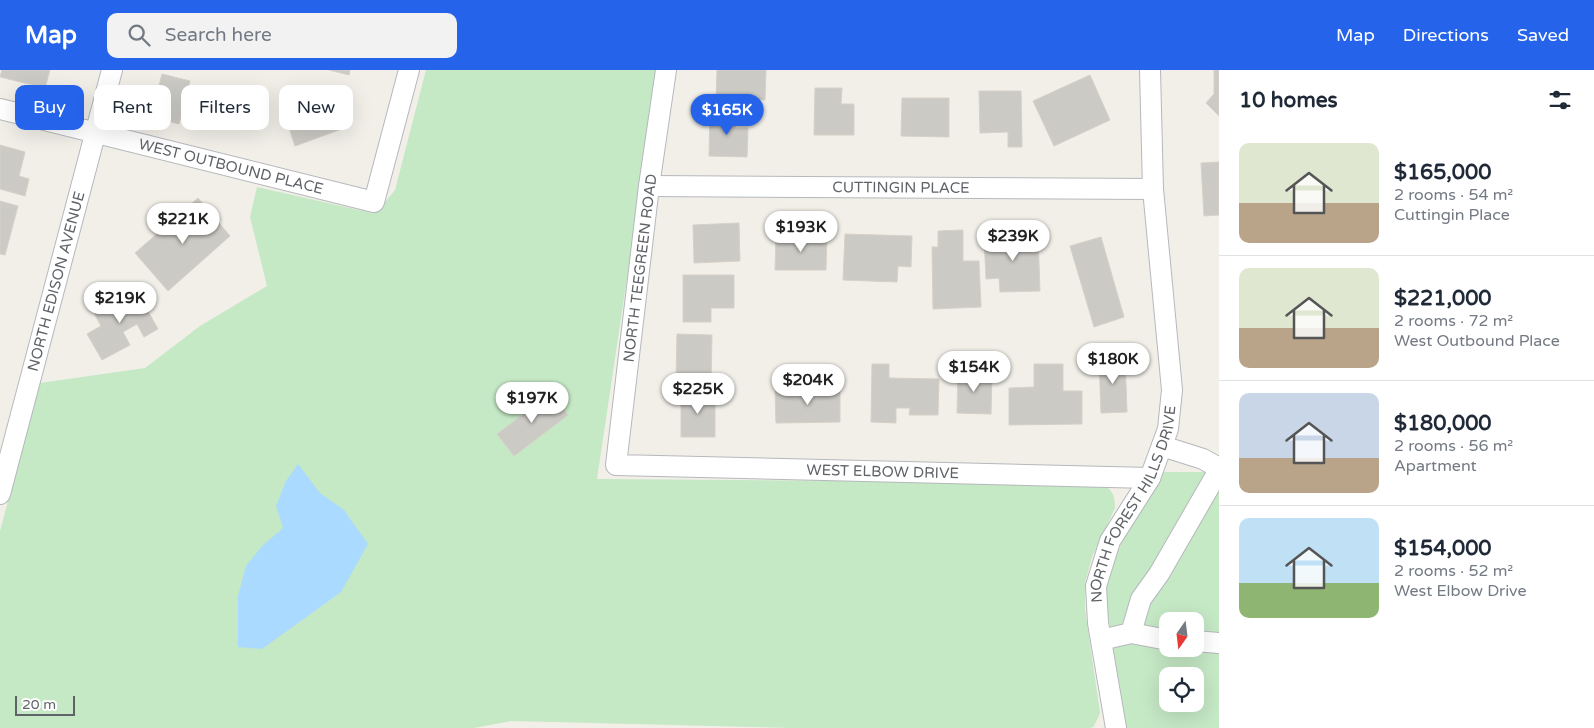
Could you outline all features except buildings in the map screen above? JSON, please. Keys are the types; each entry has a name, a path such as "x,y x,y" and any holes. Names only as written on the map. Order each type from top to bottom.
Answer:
{"street":[{"name":"NORTH EDISON AVENUE","path":"0,494 112,70"},
{"name":"WEST OUTBOUND PLACE","path":"0,109 374,202 409,70"},
{"name":"NORTH TEEGREEN ROAD","path":"616,465 649,186 666,70"},
{"name":"NORTH FOREST HILLS DRIVE","path":"1116,728 1098,623 1096,586 1110,541 1150,478 1168,429 1172,390 1153,188 1150,70"},
{"name":"CUTTINGIN PLACE","path":"649,186 1153,188"},
{"path":"1131,633 1141,599 1159,574 1219,469 1203,460 1162,446"},
{"name":"WEST ELBOW DRIVE","path":"616,465 1150,478"},
{"path":"1101,640 1131,633 1159,638"},
{"path":"1204,641 1219,642"}],"green space":[{"path":"426,70 658,70 597,479 1097,483 1106,486 1113,495 1115,508 1092,557 1085,583 1085,609 1100,713 1094,726 1091,728 793,728 511,721 474,728 0,728 0,531 40,383 145,368 200,326 267,286 250,217 257,187 372,213 395,190"},
{"path":"1159,472 1219,472 1219,728 1125,728 1118,694 1107,606 1107,583 1112,562"}],"water":[{"path":"298,464 320,493 344,510 368,544 341,592 262,649 238,647 238,596 246,566 262,546 283,528 276,506 286,481"}]}
